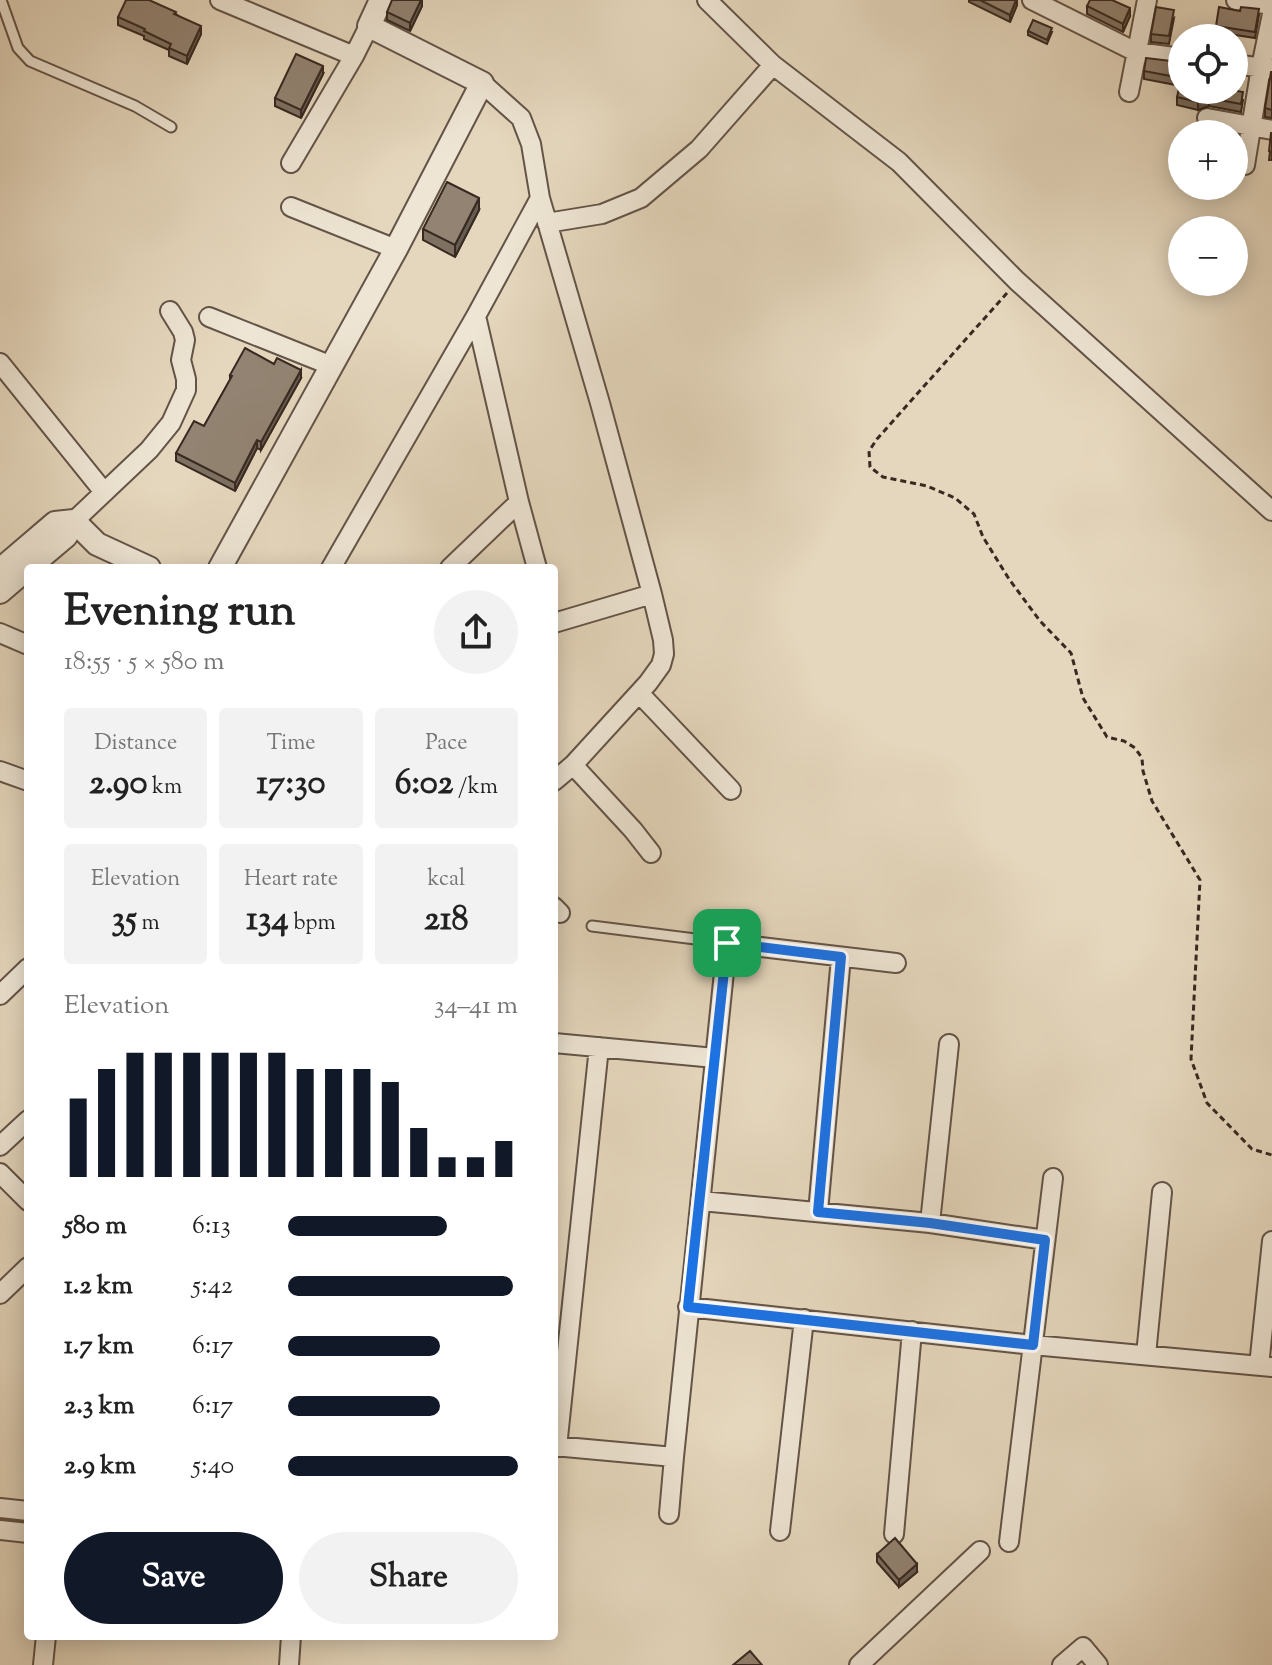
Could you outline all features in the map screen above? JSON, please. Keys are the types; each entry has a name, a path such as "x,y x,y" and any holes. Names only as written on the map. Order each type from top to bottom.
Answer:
{"street":[{"path":"291,163 354,56 381,0"},
{"path":"707,0 773,65 899,162 1017,281 1272,511"},
{"path":"1032,0 1136,52 1168,56"},
{"path":"1129,92 1147,0"},
{"path":"1236,0 1272,5"},
{"path":"230,2 354,56"},
{"path":"1248,148 1266,68 1272,14"},
{"path":"369,26 482,83 521,118 531,144 540,198 652,594 663,640 661,665 640,694 558,778"},
{"path":"547,223 602,214 641,198 699,149 773,65"},
{"path":"222,564 396,249 482,83"},
{"path":"1207,118 1272,130"},
{"path":"333,564 540,198"},
{"path":"291,207 396,249"},
{"path":"33,564 66,536 74,521 161,437 179,408 186,390 181,360 185,340 170,311"},
{"path":"476,316 536,564"},
{"path":"209,317 332,366"},
{"path":"0,363 104,492"},
{"path":"454,564 519,502"},
{"path":"74,521 97,544 140,564"},
{"path":"0,570 55,523 74,521"},
{"path":"0,592 24,571"},
{"path":"558,622 652,594"},
{"path":"0,633 24,643"},
{"path":"640,694 731,790"},
{"path":"573,765 651,853"},
{"path":"0,771 24,780"},
{"path":"669,1514 727,943 896,963"},
{"path":"818,1212 841,957"},
{"path":"0,995 24,972"},
{"path":"558,1043 715,1058"},
{"path":"930,1223 949,1044"},
{"path":"558,1427 599,1047"},
{"path":"0,1146 24,1124"},
{"path":"0,1173 24,1197"},
{"path":"1009,1542 1053,1178"},
{"path":"1146,1355 1162,1192"},
{"path":"701,1201 930,1223 1045,1240"},
{"path":"688,1307 1266,1367 1272,1241"},
{"path":"0,1294 24,1271"},
{"path":"780,1531 804,1319"},
{"path":"894,1534 912,1331"},
{"path":"558,1446 674,1457"},
{"path":"0,1508 24,1511"},
{"path":"0,1530 24,1533"},
{"path":"859,1665 980,1551"},
{"path":"43,1665 46,1640"},
{"path":"289,1665 291,1640"},
{"path":"1062,1665 1083,1647 1098,1665"}],"lane":[{"path":"1,0 18,48 30,61 135,106 171,127"},
{"path":"592,926 727,943"}],"path":[{"path":"1017,281 877,439 869,451 870,467 883,477 927,486 955,498 974,514 983,537 1009,579 1040,621 1071,653 1083,698 1107,737 1124,741 1135,748 1142,758 1152,801 1200,880 1191,1059 1207,1103 1252,1149 1272,1155"}],"building":[{"path":"126,0 149,0 201,26 187,56 169,48 171,44 145,29 118,17"},
{"path":"392,0 421,0 410,23 387,12"},
{"path":"980,0 1016,0 1010,15"},
{"path":"1090,0 1112,0 1130,8 1123,24 1087,6"},
{"path":"1156,7 1174,10 1171,24 1168,24 1168,36 1151,34"},
{"path":"1219,7 1240,11 1241,7 1259,9 1255,32 1248,31 1248,24 1216,24"},
{"path":"1033,20 1052,28 1047,40 1028,31"},
{"path":"296,54 323,66 301,110 275,98"},
{"path":"1146,58 1168,61 1168,76 1144,71"},
{"path":"1272,72 1272,110 1265,108"},
{"path":"447,182 479,198 455,245 423,229"},
{"path":"245,348 274,364 277,358 301,370 261,442 257,440 235,483 176,453 194,421 204,426"},
{"path":"895,1538 917,1564 899,1580 877,1554"},
{"path":"750,1651 762,1665 733,1665"}],"route":[{"path":"727,943 841,957 818,1212 930,1223 1045,1240 1033,1345 688,1307 727,943"}]}
